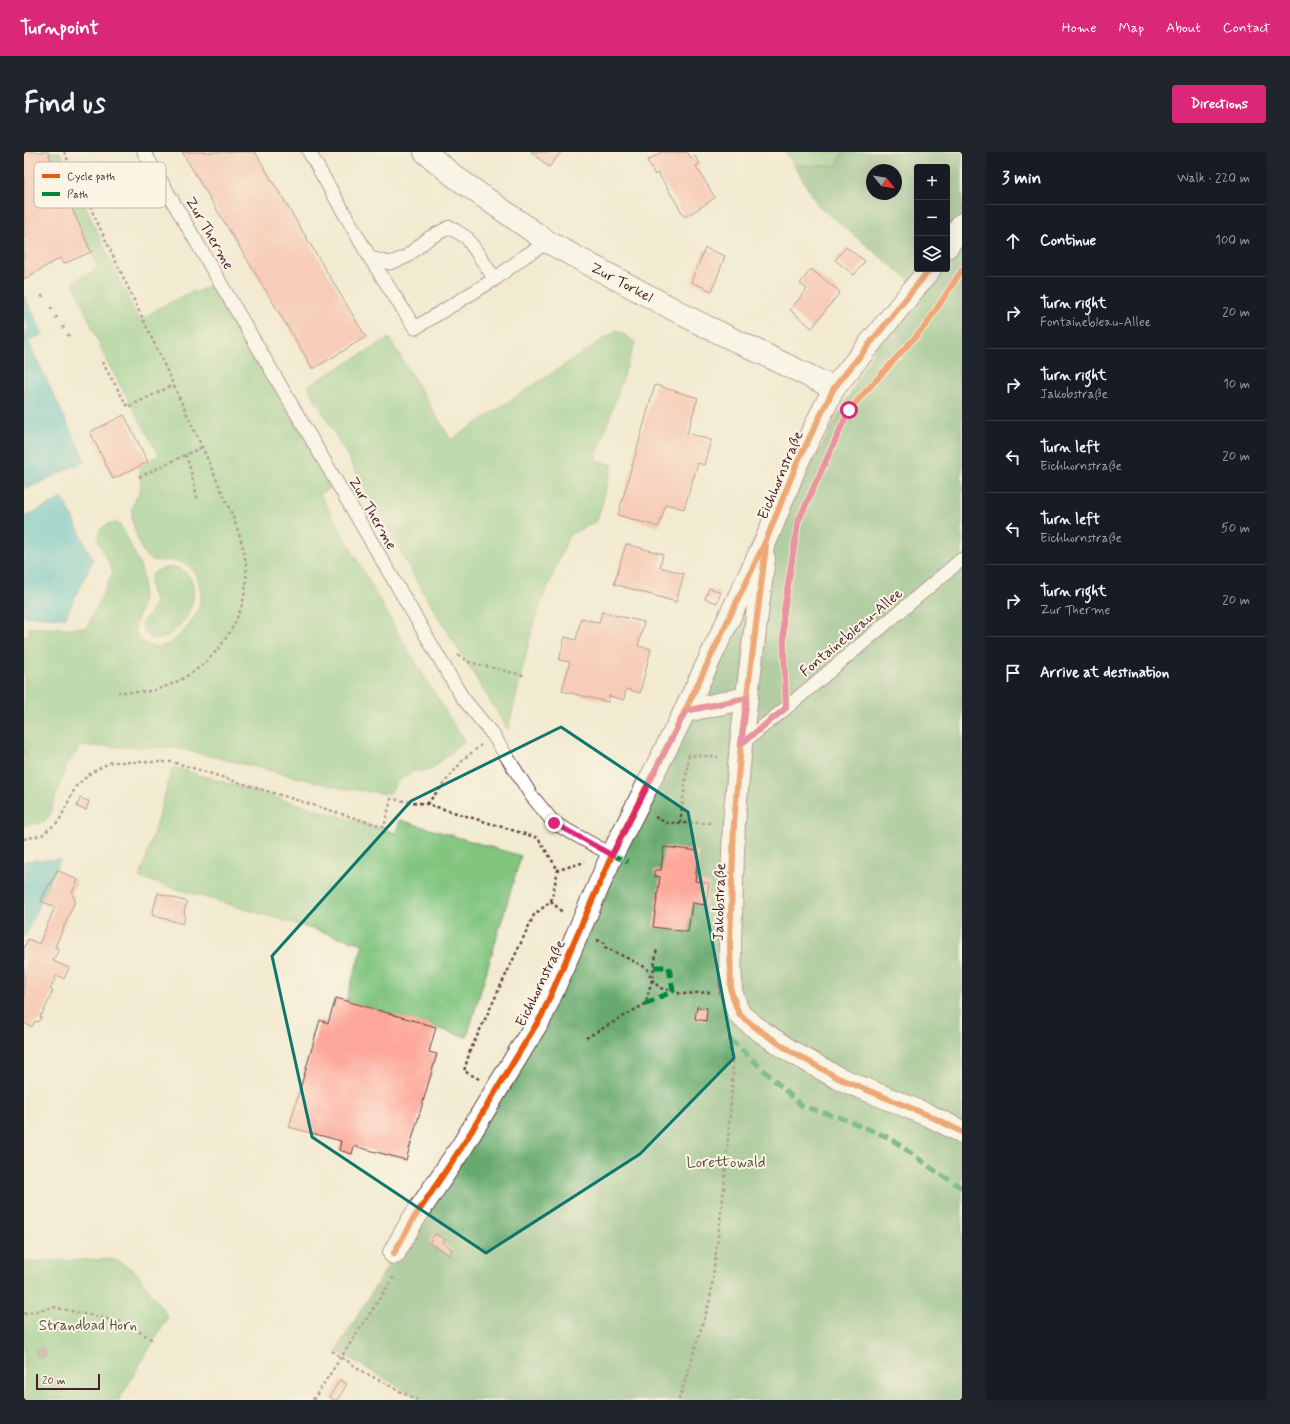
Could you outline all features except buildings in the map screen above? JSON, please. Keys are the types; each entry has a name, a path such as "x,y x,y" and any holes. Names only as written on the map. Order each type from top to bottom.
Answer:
{"street":[{"name":"Zur Torkel","path":"425,152 454,176 548,242 697,322 834,388"},
{"path":"950,242 962,224"},
{"name":"Eichhornstraße","path":"394,1253 412,1221 463,1145 542,1015 612,855 686,711 767,538 797,463 834,388 928,272"},
{"name":"Jakobstraße","path":"767,538 747,698 734,823 730,943 731,991 740,1015 790,1051 838,1078 930,1116 962,1132"},
{"path":"686,711 747,698"}],"lane":[{"name":"Zur Therme","path":"144,152 150,162"},
{"path":"309,152 370,258 415,328 495,279 525,256 548,242"},
{"name":"Zur Therme","path":"166,190 462,697 493,735 531,795 554,823 612,855"},
{"path":"370,258 390,263 406,257 429,238 450,228 467,238 495,279"},
{"name":"Fontainebleau-Allee","path":"741,752 786,708 962,559"}],"path":[{"path":"64,152 69,162"},
{"path":"90,208 202,447 234,520 242,544 246,565 246,589 239,612 229,634 202,665 184,678 163,688 143,692 118,692"},
{"path":"846,417 849,410 926,324 962,270"},
{"path":"41,296 45,294"},
{"path":"50,309 54,306"},
{"path":"55,318 60,315"},
{"path":"62,328 67,325"},
{"path":"68,336 72,333"},
{"path":"102,362 128,408 173,385"},
{"path":"802,515 843,424"},
{"path":"139,477 202,447"},
{"path":"185,455 189,464 198,501"},
{"path":"786,708 783,617 798,522"},
{"path":"456,654 469,662 526,676"},
{"path":"680,823 689,755 741,752"},
{"path":"427,804 464,759"},
{"path":"24,839 42,835 59,821 76,786 91,773 111,762 173,762 384,827 391,799 427,804 538,838 558,870 551,901 534,915 470,1051 464,1071 475,1076"},
{"path":"653,816 667,823 734,823"},
{"path":"558,870 612,855"},
{"path":"593,937 605,943 605,947 611,951 647,968 652,980 660,988 681,994 731,991"},
{"path":"586,1038 646,1004 652,980 656,948"},
{"path":"679,1400 710,1300 724,1189 733,1074 730,1040"},
{"path":"24,1314 53,1307 126,1323 154,1341"},
{"path":"332,1351 367,1374 417,1400"}],"highlighted area":[{"path":"561,727 688,812 734,1058 640,1154 486,1253 312,1137 272,956 411,801"}],"green space":[{"path":"50,152 60,152 65,162 52,162 49,154"},
{"path":"785,152 843,152 836,166 794,165"},
{"name":"Lorettowald","path":"843,152 962,152 962,1400 422,1400 336,1351 558,984 777,528 911,282 818,206 794,165 836,166"},
{"path":"72,208 86,208 139,321 159,308 193,291 195,293 212,285 334,486 320,494 409,652 464,741 431,770 414,771 398,781 389,794 341,788 177,748 81,746 67,764 48,819 40,823 24,825 24,635 29,635 29,628 87,628 113,572 98,541 99,531 108,524 119,524 124,531 140,565 143,577 143,595 141,608 137,619 136,631 137,636 143,642 154,647 169,643 183,632 197,612 199,605 199,581 191,568 185,563 177,561 158,561 150,559 141,548 136,534 132,509 141,486 139,468 140,465 159,455 106,360 73,282 98,267"},
{"path":"617,330 635,342 595,460 613,465 597,521 569,535 534,621 508,730 423,592 308,386 389,338 451,440"},
{"path":"175,567 185,572 191,579 193,586 193,599 189,612 181,624 162,638 153,639 146,634 142,622 155,605 150,584 152,575 164,568"},
{"path":"173,767 396,833 400,820 521,856 467,1037 346,1001 363,944 140,878"},
{"name":"Strandbad Horn","path":"110,1259 118,1261 136,1272 168,1317 119,1400 24,1400 24,1262"}],"water":[{"path":"24,295 43,334 28,341 85,461 26,489 24,486 24,331 29,328 24,319"},
{"path":"63,498 93,560 65,618 24,616 24,517"},
{"path":"60,859 25,936 24,936 24,861"}],"marked path":[{"path":"612,855 628,862"},
{"path":"645,1004 673,991 669,967 654,967"},
{"path":"730,1039 802,1106 844,1119 890,1138 962,1188"}],"cycle path":[{"path":"741,744 786,708 783,617 798,522 849,410 926,325 962,270"},
{"path":"394,1253 412,1221 463,1145 542,1015 612,855 685,711 767,538 797,463 834,388 928,272"},
{"path":"766,546 741,744 734,823 730,943 731,991 737,1009 740,1015 759,1030 790,1051 838,1078 930,1116 962,1132"},
{"path":"685,711 747,698"}],"route":[{"path":"554,823 612,855 686,711 747,698 741,744 786,708 783,617 798,522 849,410"}]}
